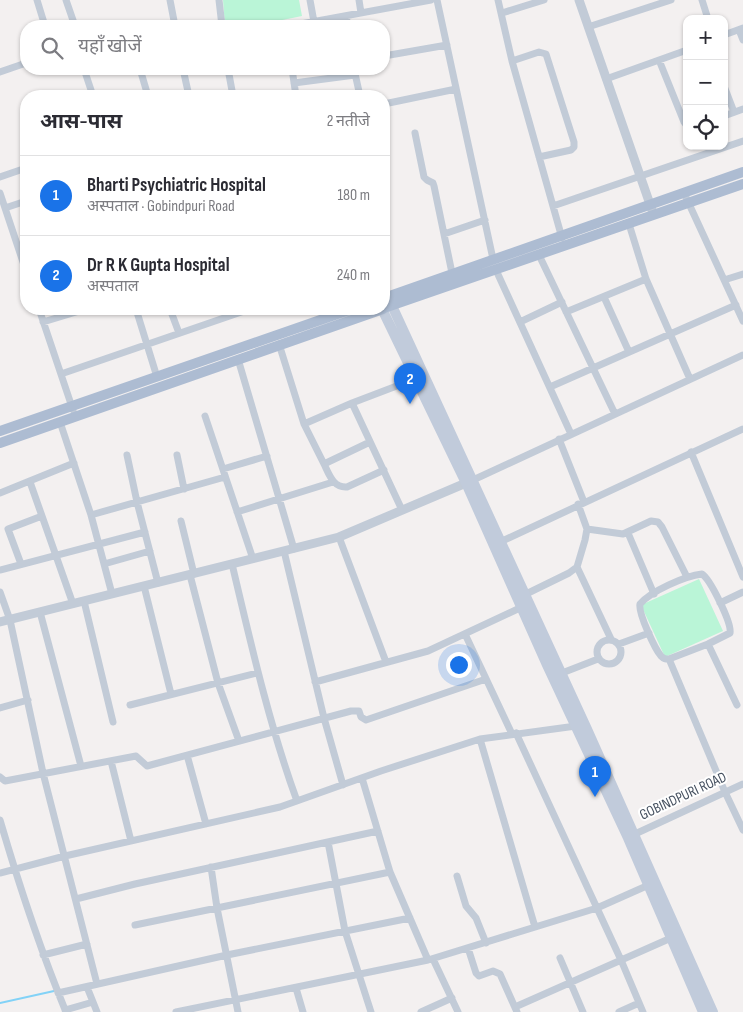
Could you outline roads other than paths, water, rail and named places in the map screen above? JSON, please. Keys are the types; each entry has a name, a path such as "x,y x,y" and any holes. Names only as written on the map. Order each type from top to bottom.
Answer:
{"main road":[{"path":"390,303 539,255 563,241 650,205 743,172"},
{"path":"390,303 452,273 493,259 629,224 743,184"},
{"path":"0,432 238,359 279,344 338,315"},
{"path":"0,443 60,422 73,411 157,377 338,315"},
{"path":"389,315 415,379 470,482 522,608 628,838 713,1012"},
{"path":"390,315 562,673 635,834 671,938 703,1012"}],"street":[{"path":"37,0 43,20"},
{"path":"66,0 73,20"},
{"path":"170,0 174,20"},
{"path":"219,0 221,20"},
{"path":"310,0 314,20"},
{"path":"360,0 361,12"},
{"path":"325,20 431,0"},
{"path":"437,0 493,259"},
{"path":"498,0 512,62 563,241"},
{"path":"502,13 544,0"},
{"path":"579,0 653,215"},
{"path":"588,27 655,2 670,0"},
{"path":"702,0 707,15"},
{"path":"346,16 347,20"},
{"path":"728,34 741,29 743,40"},
{"path":"390,55 447,45"},
{"path":"606,79 683,51"},
{"path":"512,62 539,52 546,54 574,142 574,147 571,150 539,157"},
{"path":"659,60 683,120"},
{"path":"0,72 20,65"},
{"path":"86,75 91,90"},
{"path":"142,75 146,90"},
{"path":"184,75 188,90"},
{"path":"229,75 231,90"},
{"path":"293,75 295,90"},
{"path":"294,83 338,75"},
{"path":"356,75 359,90"},
{"path":"390,103 456,89"},
{"path":"728,96 734,112"},
{"path":"728,114 743,109"},
{"path":"415,133 424,177 433,183 434,186 452,273"},
{"path":"553,206 743,141"},
{"path":"0,177 20,170"},
{"path":"0,193 20,252"},
{"path":"684,193 743,321"},
{"path":"5,208 20,203"},
{"path":"444,234 485,220"},
{"path":"629,224 646,279 690,379"},
{"path":"539,255 615,414"},
{"path":"496,270 571,434"},
{"path":"724,280 743,274"},
{"path":"566,312 646,279"},
{"path":"604,296 629,352"},
{"path":"520,322 562,302"},
{"path":"550,387 736,305"},
{"path":"41,315 73,411"},
{"path":"43,322 66,315"},
{"path":"138,315 157,377"},
{"path":"172,315 179,332"},
{"path":"61,374 231,315"},
{"path":"279,344 304,424 333,482 339,486 347,486 384,470"},
{"path":"0,622 340,537 470,482 743,355"},
{"path":"238,359 294,549"},
{"path":"304,424 415,379"},
{"path":"352,403 402,510"},
{"path":"205,416 253,559"},
{"path":"60,422 91,515 112,594"},
{"path":"500,542 743,429"},
{"path":"524,594 569,573 576,567 585,540 587,529 581,503 559,439"},
{"path":"324,464 370,442"},
{"path":"691,452 743,577"},
{"path":"177,454 184,489"},
{"path":"127,455 158,583"},
{"path":"222,469 267,456"},
{"path":"0,493 74,463"},
{"path":"91,515 225,477"},
{"path":"30,482 73,604"},
{"path":"237,512 333,482"},
{"path":"21,564 8,529 42,516"},
{"path":"181,521 218,683 239,741"},
{"path":"587,529 618,534 628,533 651,521 658,522 687,577"},
{"path":"0,570 145,532"},
{"path":"628,533 654,594"},
{"path":"340,537 386,662"},
{"path":"104,564 150,551"},
{"path":"284,551 324,718 343,785"},
{"path":"232,564 257,673 274,731 298,801"},
{"path":"576,567 611,639 619,644 621,654 616,662 606,664 598,659 596,649 598,645 611,639"},
{"path":"702,574 720,603 731,629 727,635 708,644 669,660 663,658 649,633 639,609 643,600 654,594 687,577 702,574"},
{"path":"144,586 171,694"},
{"path":"0,592 10,620 43,772 97,984"},
{"path":"720,603 743,592"},
{"path":"84,601 113,722"},
{"path":"315,682 428,651 522,608"},
{"path":"40,612 81,766"},
{"path":"619,644 649,633"},
{"path":"465,634 597,908 643,1012"},
{"path":"708,644 737,705"},
{"path":"562,673 598,659"},
{"path":"669,660 743,830"},
{"path":"130,705 257,673"},
{"path":"0,777 5,781 43,772 136,756 146,766 357,710 359,710 362,719 366,720 486,679"},
{"path":"0,708 28,700"},
{"path":"0,873 65,856 280,807 480,739 576,726"},
{"path":"480,739 535,927"},
{"path":"187,755 206,824"},
{"path":"111,761 131,841"},
{"path":"362,778 390,872 410,918 458,1012"},
{"name":"GOBINDPURI ROAD","path":"635,834 743,784"},
{"path":"0,820 14,869 43,955 66,1011 92,1002"},
{"path":"76,899 378,831"},
{"path":"328,842 345,931 371,1012"},
{"path":"211,868 238,1012"},
{"path":"135,925 390,872"},
{"path":"457,876 466,906 476,918 486,943"},
{"path":"176,1012 430,959 597,908 651,884"},
{"path":"58,993 227,955 410,918"},
{"path":"468,948 476,973 479,976 493,971 500,974 516,1010 570,982 671,938"},
{"path":"43,955 88,944"},
{"path":"560,958 583,1012"},
{"path":"87,987 97,1012"},
{"path":"296,988 303,1012"},
{"path":"421,1012 452,998"},
{"path":"619,1012 639,1003"}],"waterway":[{"path":"0,1003 54,991"}],"place":[{"name":"Dr R K Gupta Hospital","path":"410,404"},
{"name":"Bharti Psychiatric Hospital","path":"595,797"}]}
